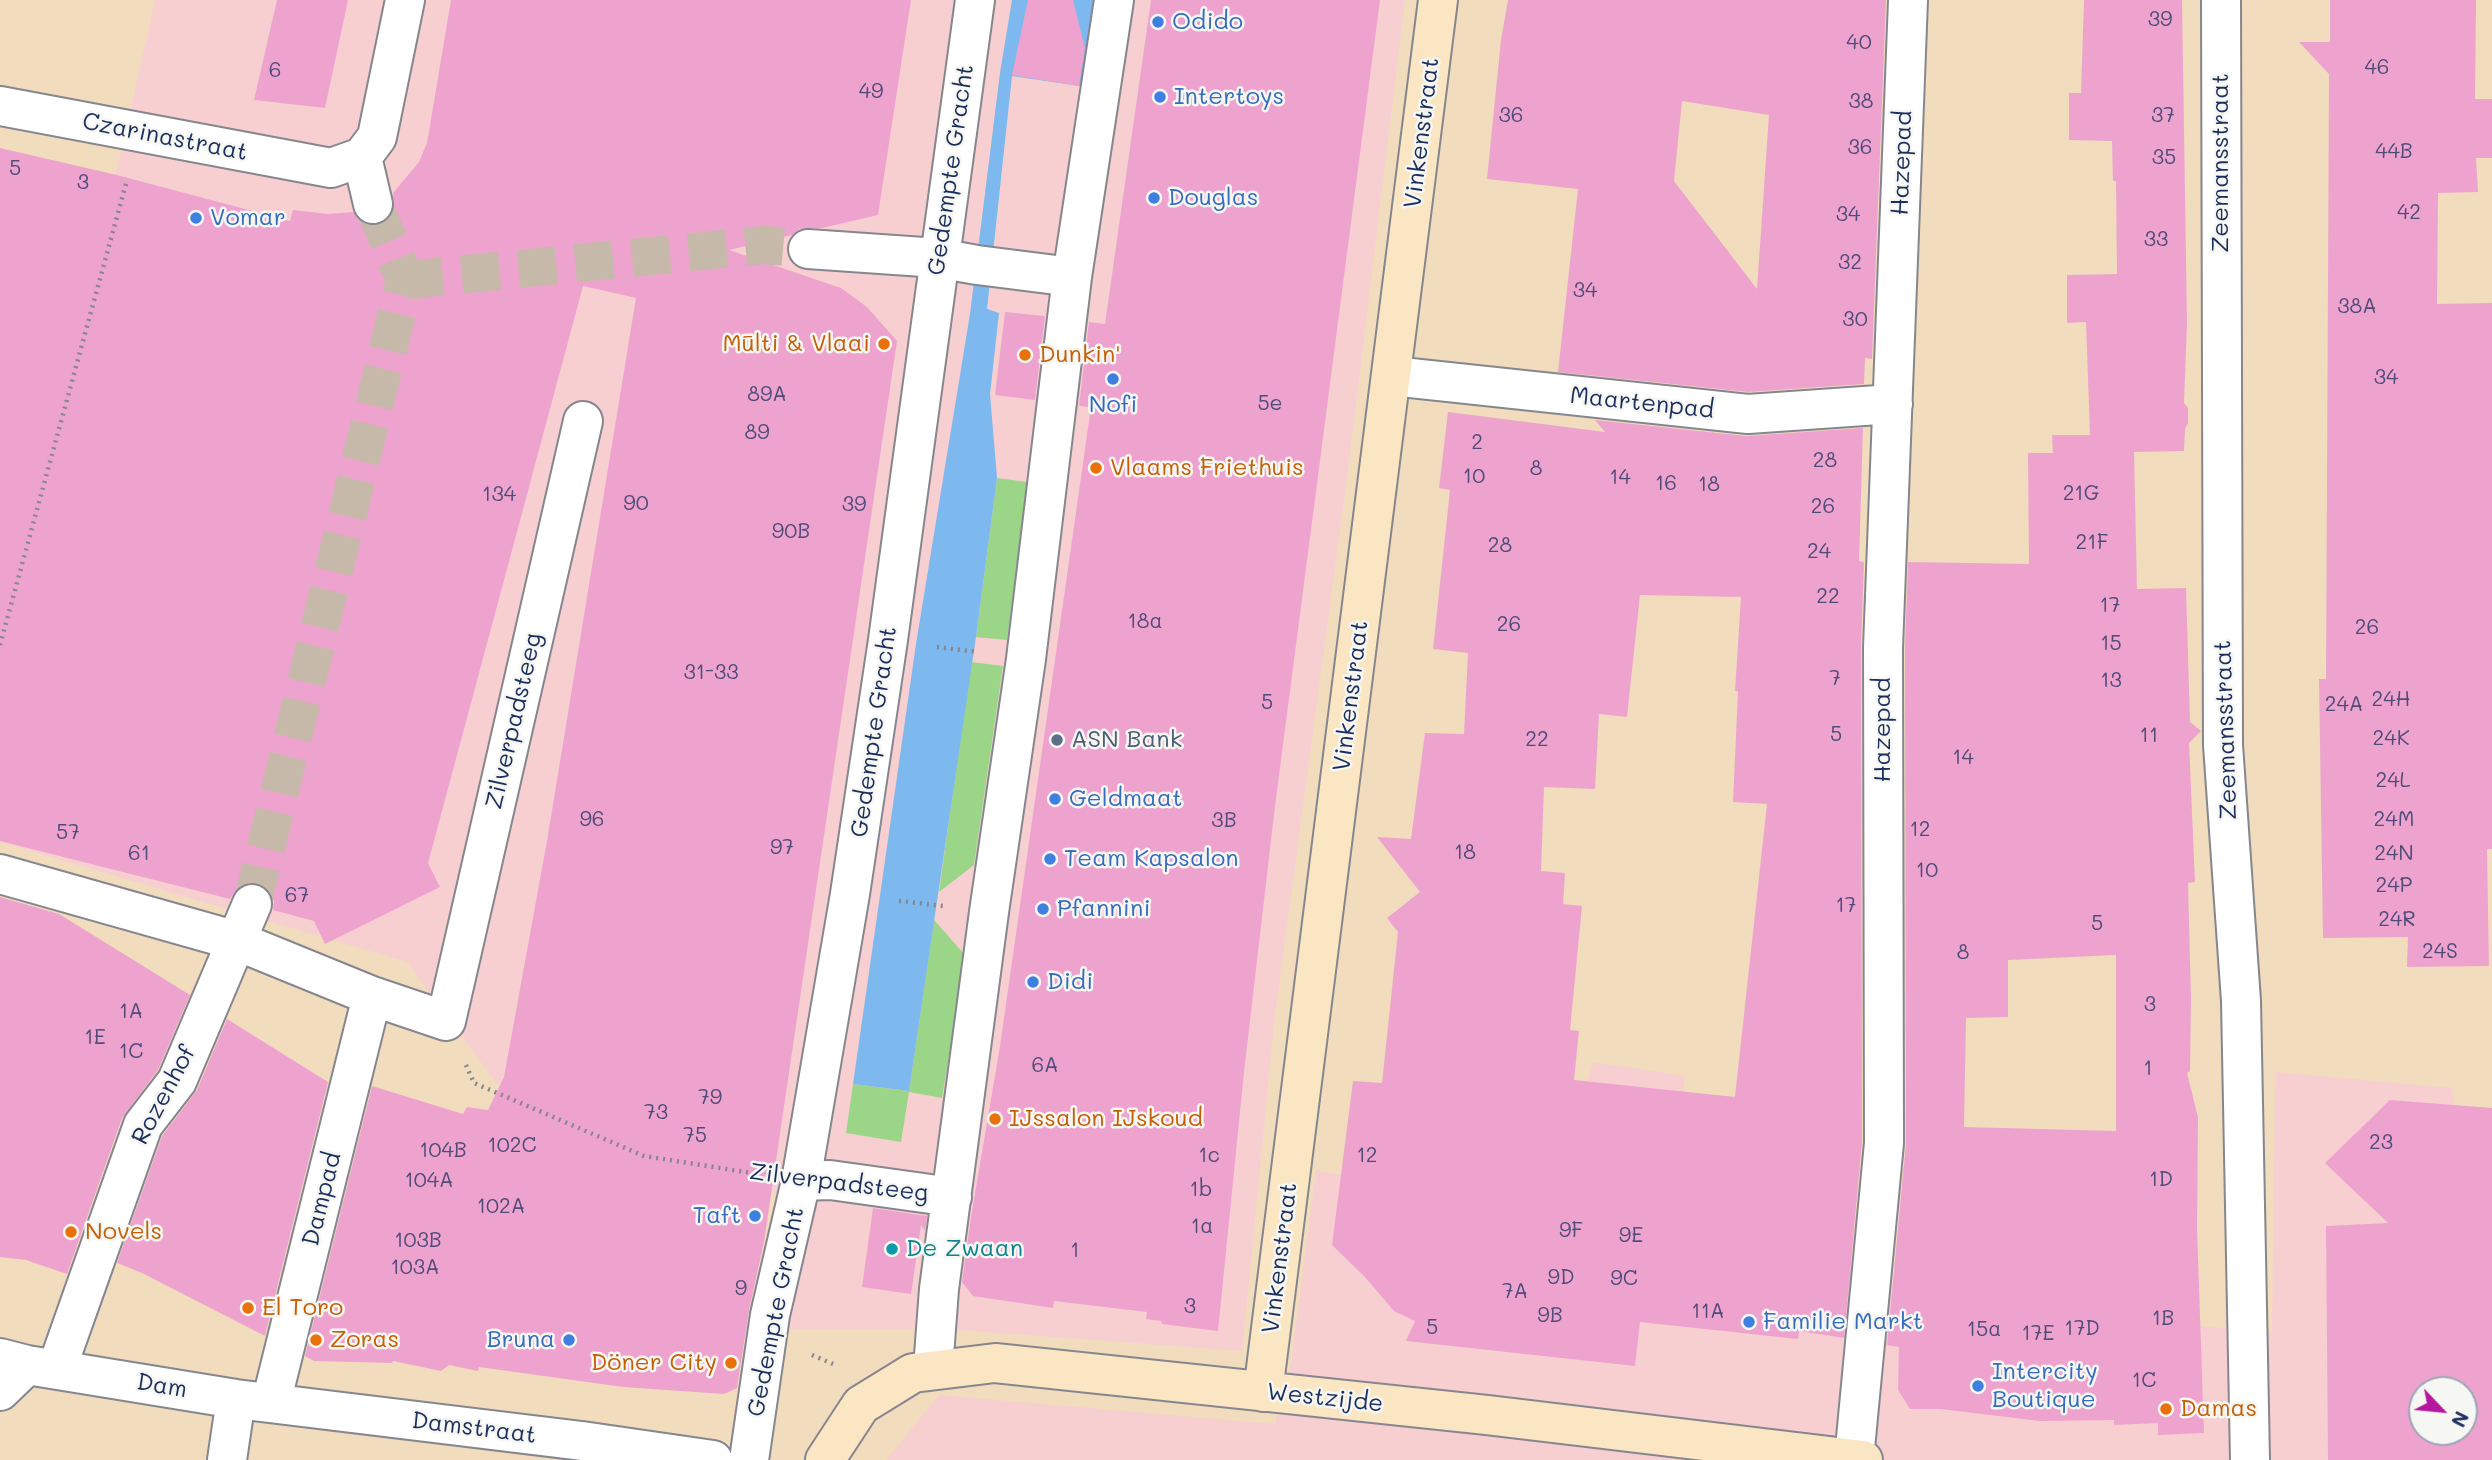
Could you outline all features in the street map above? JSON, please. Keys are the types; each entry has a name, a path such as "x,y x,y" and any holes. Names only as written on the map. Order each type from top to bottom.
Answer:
{"street":[{"path":"373,204 346,162 377,137 405,0"},
{"name":"Gedempte Gracht","path":"749,1460 770,1315 815,1181 849,894 886,653 975,0"},
{"path":"933,1369 939,1289 1026,659 1072,277 1114,0"},
{"name":"Vinkenstraat","path":"1263,1392 1438,0"},
{"name":"Hazepad","path":"1858,1459 1884,1143 1883,648 1908,0"},
{"name":"Zeemansstraat","path":"2221,0 2223,745 2241,1001 2250,1460"},
{"name":"Czarinastraat","path":"0,106 141,132 346,162"},
{"path":"808,249 938,258 1072,277"},
{"name":"Maartenpad","path":"1392,376 1748,414 1893,404"},
{"name":"Zilverpadsteeg","path":"446,1021 583,421"},
{"path":"0,874 237,941 372,996 446,1021"},
{"name":"Rozenhof","path":"28,1364 143,1125 177,1080 252,904"},
{"name":"Dampad","path":"253,1401 372,996"},
{"name":"Zilverpadsteeg","path":"815,1181 952,1197"},
{"name":"Westzijde","path":"825,1460 861,1405 913,1373 995,1363 1487,1415 1858,1459"},
{"path":"0,1391 28,1364"},
{"name":"Dam","path":"28,1364 253,1401"},
{"path":"226,1460 253,1401"},
{"name":"Damstraat","path":"253,1401 580,1451 713,1460"}],"path":[{"path":"0,645 141,132"},
{"name":"Gedempte Gracht","path":"927,646 973,652"},
{"path":"890,900 937,906"},
{"name":"Zilverpadsteeg","path":"446,1021 474,1083 644,1156 815,1181"}],"shaded area":[{"path":"155,0 1405,0 1348,470 1275,1015 1242,1351 958,1330 786,1329 800,1202 597,1128 497,1084 407,962 0,842 0,242 95,266"},
{"path":"1593,1062 1685,1076 1667,1195 1851,1235 1853,1286 2272,1334 2275,1072 2452,1088 2476,1224 2492,1460 886,1460 939,1395 1275,1424 1291,1363 1316,1170 1481,1204 1575,1125"}],"green space":[{"path":"997,478 1027,482 1007,640 976,637"},
{"path":"971,662 1003,666 974,865 939,892"},
{"path":"934,920 965,955 942,1098 909,1092 901,1142 846,1133 853,1084 909,1091"}],"water":[{"path":"1012,0 1102,0 1093,88 1012,76 987,309 999,313 990,394 997,478 909,1091 853,1084 916,644 970,314 1000,73"}],"building":[{"path":"277,0 348,0 325,108 254,100"},
{"path":"451,0 911,0 878,215 822,228 799,229 792,235 729,250 841,288 867,307 897,341 764,1242 749,1310 737,1388 724,1394 623,1387 479,1367 478,1371 449,1365 441,1371 393,1361 314,1361 305,1356 372,1086 463,1114 467,1107 488,1110 504,1077 547,841 636,298 583,286 428,863 440,887 325,944 314,921 273,910 274,901 270,891 260,884 249,882 239,886 230,899 0,841 0,148 117,175 290,221 293,210 328,214 353,212 366,225 379,225 394,211 393,193 419,162 427,143"},
{"path":"1028,0 1073,0 1085,48 1079,86 1012,75"},
{"path":"1151,0 1380,0 1275,806 1244,1072 1218,1331 1162,1324 1161,1321 1146,1319 1147,1312 1054,1301 1053,1308 973,1296 962,1282 1000,1046 1091,407 1079,406 1089,322 1105,324"},
{"path":"1508,0 1886,0 1872,359 1865,358 1864,384 1748,392 1558,372 1578,189 1487,179 1501,40","holes":["1682,101 1769,115 1757,289 1674,181"]},
{"path":"2084,0 2182,0 2187,323 2184,403 2188,408 2188,423 2185,429 2184,451 2134,452 2137,589 2186,588 2190,722 2201,731 2189,743 2195,882 2188,883 2191,1000 2190,1071 2187,1073 2198,1117 2197,1229 2204,1433 2158,1435 2158,1423 2114,1425 2114,1420 2039,1421 1941,1409 1910,1409 1898,1390 1899,1347 1887,1345 1906,1143 1905,648 1908,562 2029,564 2028,453 2053,453 2052,435 2090,435 2086,322 2067,323 2067,275 2117,274 2116,181 2113,181 2112,141 2069,140 2069,93 2081,93","holes":["2116,955 2116,1131 1964,1127 1966,1018 2008,1017 2008,960"]},
{"path":"2330,0 2476,0 2475,99 2492,99 2492,158 2476,158 2478,192 2438,193 2437,304 2492,303 2492,849 2487,849 2489,966 2407,967 2408,937 2323,938 2319,679 2326,679 2329,74 2299,42 2330,42"},
{"path":"1005,312 1045,316 1035,400 995,395"},
{"path":"1448,412 1605,432 1595,420 1746,436 1863,428 1859,561 1864,562 1861,648 1862,1142 1844,1338 1799,1331 1798,1339 1640,1322 1635,1366 1406,1341 1415,1321 1394,1311 1332,1245 1353,1081 1382,1083 1398,932 1387,918 1420,892 1377,837 1411,839 1425,733 1464,734 1468,653 1433,649 1450,490 1439,488","holes":["1640,595 1741,597 1735,691 1738,691 1733,802 1767,804 1735,1097 1574,1080 1579,1031 1570,1030 1582,906 1563,904 1565,873 1541,871 1544,787 1595,789 1599,714 1627,717"]},
{"path":"0,897 59,914 190,995 158,1070 122,1118 67,1274 26,1260 0,1257"},
{"path":"227,1019 328,1082 265,1336 117,1263 162,1136 197,1090"},
{"path":"2390,1100 2492,1108 2492,1460 2328,1460 2326,1226 2388,1223 2325,1163"},
{"name":"De Zwaan","path":"873,1208 927,1216 925,1231 921,1225 911,1294 862,1287"}],"tunnel":[{"path":"252,904 405,280 373,204"},
{"path":"405,280 764,245 808,249"}],"place":[{"name":"Odido","path":"1158,22"},
{"name":"Intertoys","path":"1160,97"},
{"name":"Douglas","path":"1154,198"},
{"name":"Vomar","path":"196,218"},
{"name":"Mūlti & Vlaai","path":"884,344"},
{"name":"Dunkin'","path":"1025,355"},
{"name":"Nofi","path":"1113,379"},
{"name":"Vlaams Friethuis","path":"1096,468"},
{"name":"ASN Bank","path":"1057,740"},
{"name":"Geldmaat","path":"1055,799"},
{"name":"Team Kapsalon","path":"1050,859"},
{"name":"Pfannini","path":"1043,909"},
{"name":"Didi","path":"1033,982"},
{"name":"IJssalon IJskoud","path":"995,1119"},
{"name":"Taft","path":"755,1216"},
{"name":"Novels","path":"71,1232"},
{"name":"De Zwaan","path":"892,1249"},
{"name":"El Toro","path":"248,1308"},
{"name":"Familie Markt","path":"1749,1322"},
{"name":"Zoras","path":"316,1340"},
{"name":"Bruna","path":"569,1340"},
{"name":"Döner City","path":"731,1363"},
{"name":"Intercity Boutique","path":"1978,1386"},
{"name":"Damas","path":"2166,1409"}]}
